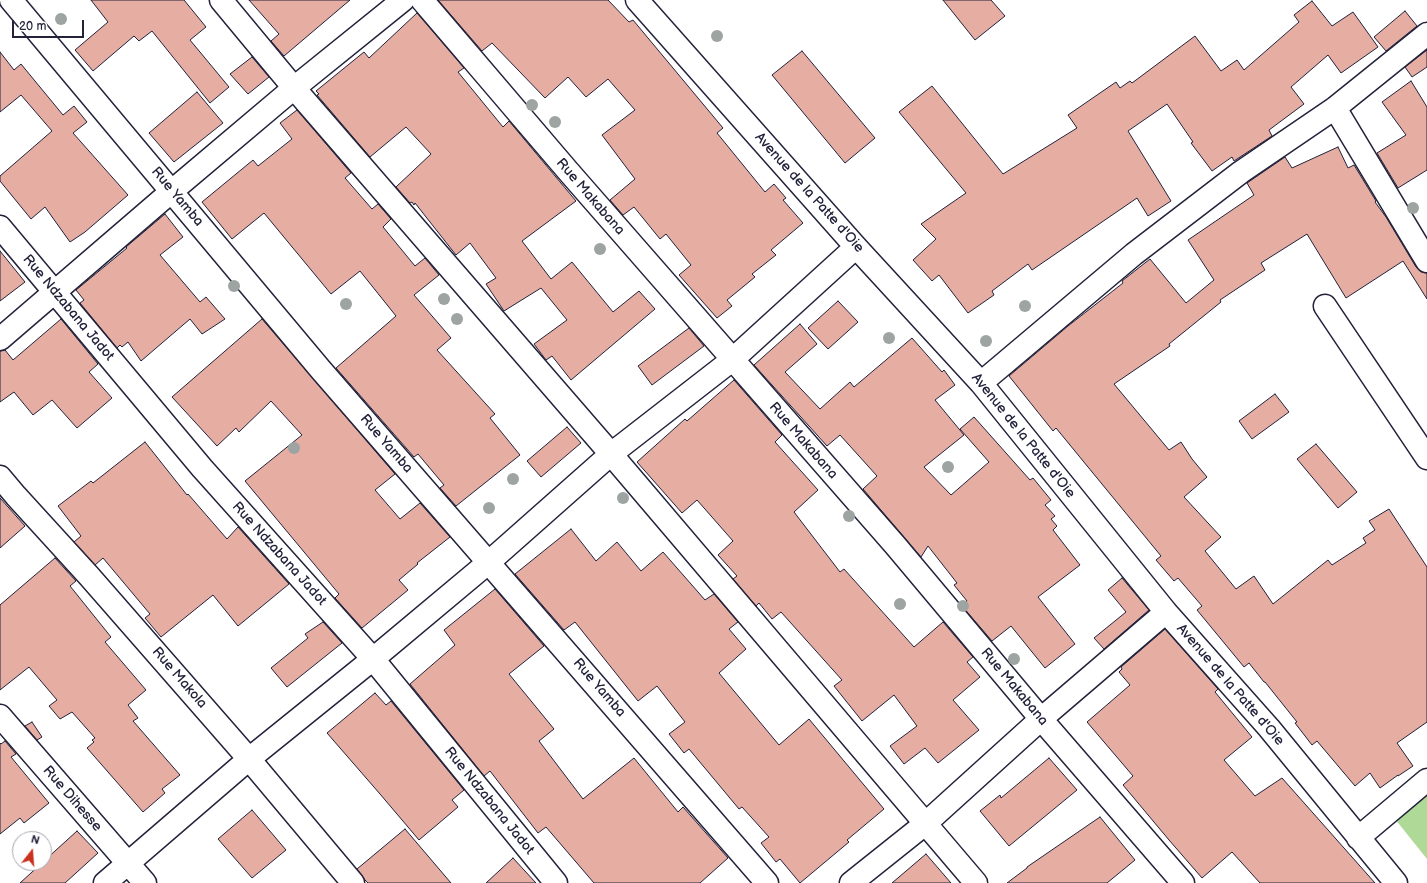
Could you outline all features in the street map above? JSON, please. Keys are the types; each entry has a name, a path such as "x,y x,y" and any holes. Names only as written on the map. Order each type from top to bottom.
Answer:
{"street":[{"name":"Rue Yamba","path":"11,0 321,370 767,883"},
{"path":"221,0 294,88 611,454 976,883"},
{"path":"0,339 294,88 403,0"},
{"name":"Rue Makabana","path":"422,0 732,360 895,545 1041,719 1183,883"},
{"name":"Avenue de la Patte d'Oie","path":"637,0 856,247 981,383 1166,612 1269,728 1396,883"},
{"path":"981,383 1134,254 1241,172 1335,108 1427,34"},
{"path":"1335,108 1427,261"},
{"name":"Rue Ndzabana Jadot","path":"0,227 202,468 373,659 556,883"},
{"path":"105,883 249,758 373,659 489,562 611,454 732,360 856,247"},
{"path":"1325,306 1427,458"},
{"name":"Rue Makola","path":"0,477 249,758 353,883"},
{"path":"851,883 925,824 1041,719 1166,612"},
{"name":"Rue Dihesse","path":"0,716 144,883"},
{"path":"1358,838 1427,780"}],"green space":[{"path":"1427,794 1427,859 1395,819"}],"building":[{"path":"91,0 184,0 206,27 190,40 229,87 210,103 152,31 139,41 134,36 93,71 75,50 108,22"},
{"path":"249,0 350,0 284,56 271,41 279,34"},
{"path":"438,0 608,0 629,22 633,20 723,128 717,133 765,192 774,184 786,198 783,200 803,223 771,250 776,255 752,274 755,277 727,300 732,306 717,318 679,275 691,265 666,234 660,239 634,207 623,215 610,200 635,179 602,135 635,110 608,79 586,97 568,77 545,98 492,43 482,51"},
{"path":"943,0 991,0 1005,16 975,40"},
{"path":"1312,1 1332,26 1353,12 1378,47 1341,73 1328,55 1291,87 1304,104 1269,130 1272,136 1234,161 1232,157 1212,171 1191,143 1193,142 1167,104 1128,131 1171,201 1148,216 1137,198 1032,270 1028,264 992,291 994,295 968,313 939,275 932,281 913,260 936,239 921,224 966,193 899,112 932,86 1003,174 1077,128 1068,115 1116,82 1120,88 1130,81 1132,83 1195,36 1221,71 1237,60 1244,70 1299,22 1294,15"},
{"path":"1405,11 1417,26 1386,51 1374,37"},
{"path":"417,13 464,68 458,72 503,127 509,121 576,201 522,241 551,279 572,262 613,312 639,291 655,309 571,380 552,356 546,360 534,344 567,320 541,288 504,311 486,284 496,278 470,243 456,255 415,203 414,205 412,202 410,203 396,187 431,154 406,127 370,157 317,95 319,94 316,91 364,52 369,58"},
{"path":"1427,50 1427,67 1412,77 1405,67"},
{"path":"802,51 875,138 845,163 772,75"},
{"path":"0,52 14,70 21,64 63,115 74,106 87,122 73,133 128,195 85,232 70,242 45,207 31,219 0,181 0,176 52,131 21,95 0,112"},
{"path":"252,57 269,77 248,94 230,74"},
{"path":"1411,81 1427,107 1427,170 1398,188 1377,153 1406,135 1382,102"},
{"path":"197,92 223,123 174,162 149,133"},
{"path":"297,110 351,173 345,178 372,209 378,204 391,219 383,227 415,266 425,258 439,275 414,295 451,338 437,350 495,414 490,418 520,455 456,506 440,488 444,485 418,454 414,457 336,368 396,316 360,271 331,294 264,213 232,239 202,202 253,160 258,166 292,139 280,123"},
{"path":"1338,147 1348,168 1354,165 1376,201 1375,202 1386,217 1416,267 1421,272 1427,273 1427,299 1403,261 1346,298 1307,234 1261,263 1265,270 1220,300 1221,302 1169,344 1170,346 1114,384 1169,450 1181,442 1192,459 1207,477 1184,497 1221,537 1205,551 1236,589 1254,576 1273,604 1328,560 1332,565 1366,543 1363,538 1375,530 1369,521 1389,509 1427,567 1427,722 1397,743 1413,766 1380,788 1370,773 1355,786 1317,741 1312,745 1295,723 1297,722 1265,682 1249,663 1244,667 1197,610 1202,606 1178,578 1174,581 1156,560 1161,556 1056,428 1053,431 1009,376 1068,326 1123,283 1122,281 1150,259 1186,303 1214,280 1188,240 1254,195 1247,183 1285,157 1292,168"},
{"path":"165,214 183,237 160,255 200,302 206,297 225,319 202,334 190,319 141,361 128,342 122,347 120,345 117,348 80,303 84,300 76,290"},
{"path":"0,251 25,282 0,301"},
{"path":"838,301 858,322 828,349 808,328"},
{"path":"61,319 98,364 89,372 112,398 77,428 52,400 33,415 14,392 0,402 0,351 5,350 13,360"},
{"path":"262,319 395,474 375,490 400,519 420,503 450,537 417,563 418,564 399,580 408,590 362,628 335,598 339,594 245,481 302,435 271,401 239,432 236,428 217,446 172,397"},
{"path":"800,324 817,344 785,372 820,409 850,382 854,387 912,338 942,372 944,370 955,385 935,400 964,435 924,467 951,495 989,462 960,429 974,417 1030,480 1033,478 1051,500 1045,505 1055,516 1051,519 1057,526 1053,530 1080,565 1038,597 1075,644 1045,668 1011,626 992,641 962,606 967,601 954,585 957,583 928,546 921,557 863,489 877,476 840,435 827,446 754,365"},
{"path":"689,328 704,346 652,385 638,366"},
{"path":"734,380 782,435 775,442 818,490 794,512 840,572 844,569 914,647 943,622 973,657 967,662 980,677 953,700 979,730 938,763 925,748 904,764 890,746 917,726 894,695 862,721 834,686 842,680 781,612 772,619 759,603 756,606 733,579 737,576 718,555 733,541 697,500 682,513 637,462 685,419 687,421"},
{"path":"1275,394 1289,412 1252,439 1239,421"},
{"path":"567,427 581,443 541,477 527,461"},
{"path":"145,442 187,495 188,494 227,539 238,527 289,584 238,626 213,595 161,637 145,618 150,614 103,558 95,565 74,542 81,536 58,506 91,481 93,483"},
{"path":"1316,444 1357,492 1338,508 1297,459"},
{"path":"0,498 25,526 0,548"},
{"path":"571,529 596,561 617,542 641,571 663,552 705,600 714,594 738,622 729,629 746,649 719,673 779,745 809,719 884,809 847,840 849,842 800,883 780,859 776,862 761,843 769,837 742,807 739,809 689,749 684,753 669,734 685,722 657,686 638,701 575,622 564,630 515,574"},
{"path":"55,558 76,581 70,586 111,637 105,642 146,690 128,705 138,718 133,721 180,775 162,789 165,793 143,812 87,748 94,742 92,740 95,738 72,712 60,719 49,706 57,700 29,667 0,690 0,605"},
{"path":"1122,578 1149,610 1104,649 1094,638 1126,612 1108,590"},
{"path":"495,589 544,646 509,674 554,729 539,741 583,799 634,758 678,812 683,807 728,858 700,883 594,883 546,827 538,833 490,771 484,776 410,684 455,645 444,630"},
{"path":"323,622 342,643 287,687 271,668 308,638 305,634"},
{"path":"1165,629 1218,689 1215,692 1252,737 1224,760 1255,796 1282,778 1375,883 1260,883 1232,852 1202,878 1123,785 1133,776 1087,722 1130,685 1119,672 1122,669 1121,667"},
{"path":"375,693 386,705 391,701 464,790 452,800 458,807 419,840 327,733"},
{"path":"32,722 42,737 37,740 25,726"},
{"path":"5,741 16,754 11,757 49,803 24,823 20,818 0,834 0,743 1,744"},
{"path":"1049,758 1077,790 1009,846 980,811 1000,795 1001,798"},
{"path":"252,810 286,850 252,878 218,839"},
{"path":"1100,817 1135,860 1107,883 1007,883 1027,867"},
{"path":"405,829 451,883 368,883 365,880 357,869"},
{"path":"77,831 98,853 65,883 20,883 33,871 52,871 52,854"},
{"path":"926,854 951,883 892,883"},
{"path":"513,858 536,883 486,883"}]}
